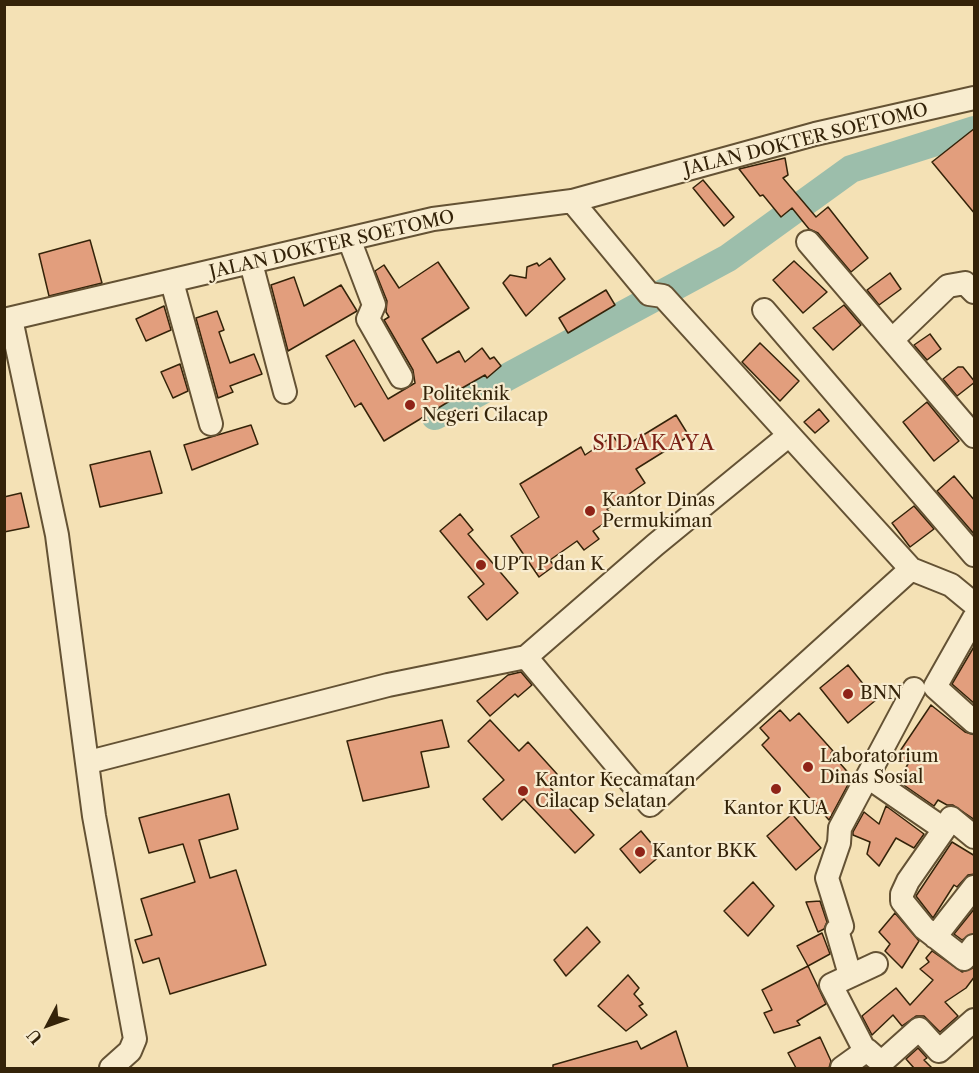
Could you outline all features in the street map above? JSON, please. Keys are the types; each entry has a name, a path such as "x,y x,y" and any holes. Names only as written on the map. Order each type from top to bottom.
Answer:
{"street":[{"name":"JALAN DOKTER SOETOMO","path":"8,320 433,219 572,201 815,134 975,98"},
{"path":"572,201 656,295 911,569 951,585 975,604"},
{"path":"350,239 374,305 368,319 401,377"},
{"path":"808,242 975,436"},
{"path":"251,263 285,392"},
{"path":"172,282 211,424"},
{"path":"893,339 948,286 965,283 975,292"},
{"path":"764,310 975,555"},
{"path":"8,320 57,535 94,816 135,1040 130,1051 111,1068"},
{"path":"88,762 388,685 526,657 687,517 788,436"},
{"path":"526,657 650,805 911,569"},
{"path":"975,618 935,687 975,722"},
{"path":"850,975 837,930 842,926 827,878 838,837 914,689"},
{"path":"868,777 945,828"},
{"path":"975,837 951,818 902,894 907,910 935,937 964,959 975,946"},
{"path":"935,937 975,887"},
{"path":"876,964 831,985 878,1061"},
{"path":"842,1068 878,1061 919,1029 939,1051 975,1020"}],"building":[{"path":"975,128 975,214 932,162"},
{"path":"785,158 788,175 783,178 816,217 828,207 868,258 851,272 818,233 809,229 792,208 781,217 763,195 760,196 739,169"},
{"path":"703,180 734,217 724,226 693,188"},
{"path":"90,240 102,283 49,296 39,254"},
{"path":"550,258 565,279 526,316 503,283 510,275 526,278 527,267 537,263 539,266"},
{"path":"794,261 827,292 803,313 773,280"},
{"path":"438,262 469,308 422,339 437,363 459,351 465,362 482,348 490,359 494,357 501,366 487,378 485,375 450,395 453,399 384,441 361,403 355,407 326,356 354,340 388,399 415,383 413,370 384,320 389,317 386,312 387,301 375,271 384,265 399,288"},
{"path":"890,273 901,289 879,305 867,290"},
{"path":"294,277 304,306 341,285 357,311 288,351 271,285"},
{"path":"606,290 615,305 568,333 559,318"},
{"path":"844,305 861,325 833,350 813,328"},
{"path":"164,306 171,330 146,341 136,319"},
{"path":"217,311 224,330 219,332 230,363 254,354 262,374 230,386 233,392 218,398 196,318"},
{"path":"930,334 941,349 927,360 914,345"},
{"path":"760,343 799,381 780,401 742,362"},
{"path":"180,364 188,391 173,398 161,372"},
{"path":"958,367 963,367 975,382 957,396 943,379"},
{"path":"927,402 959,441 934,461 903,422"},
{"path":"819,409 829,421 815,433 804,422"},
{"path":"676,415 689,436 636,469 645,483 607,509 613,517 593,531 599,539 584,550 577,541 550,560 554,566 539,577 511,536 539,517 520,484 581,447 585,455 613,436 622,448"},
{"path":"251,425 258,444 192,470 184,445"},
{"path":"150,451 162,493 100,507 90,465"},
{"path":"954,476 975,501 975,535 937,491"},
{"path":"21,493 29,527 4,532 4,497"},
{"path":"914,506 934,529 910,547 892,523"},
{"name":"UPT P dan K","path":"460,514 473,530 468,534 518,593 487,620 468,597 484,584 440,531"},
{"path":"975,645 975,704 952,684"},
{"name":"BNN","path":"848,665 876,700 848,723 820,688"},
{"path":"521,672 532,685 518,697 515,694 490,716 477,701 508,675"},
{"path":"931,705 965,732 975,735 975,820 953,805 947,805 938,800 934,806 898,781 908,764 896,757"},
{"name":"Laboratorium Dinas Sosial","path":"780,710 790,721 799,713 833,751 831,753 852,777 829,820 762,745 769,738 760,728"},
{"path":"442,720 449,747 421,752 429,787 363,801 347,741"},
{"name":"Kantor Kecamatan Cilacap Selatan","path":"490,720 519,751 528,742 557,774 547,784 594,835 575,853 524,799 502,820 483,799 504,780 468,741"},
{"path":"229,794 238,829 199,840 210,878 236,870 266,965 170,994 159,958 143,963 135,940 152,935 141,899 195,882 183,844 149,853 139,818"},
{"path":"886,806 924,834 914,848 896,838 879,866 867,854 870,842 853,835 853,832 864,812 879,824"},
{"path":"792,814 821,848 796,870 767,836"},
{"name":"Kantor BKK","path":"641,831 661,855 640,873 620,849"},
{"path":"952,842 975,856 975,874 968,875 957,887 954,885 933,918 916,896"},
{"path":"753,882 774,906 748,936 724,911"},
{"path":"820,901 827,922 824,929 818,932 806,902"},
{"path":"975,908 975,933 962,940 954,934"},
{"path":"895,913 919,941 902,968 885,951 890,944 879,932"},
{"path":"587,927 600,942 566,976 554,960"},
{"path":"822,933 830,954 808,966 797,946"},
{"path":"932,951 962,972 975,967 975,976 966,988 945,1002 958,1016 940,1032 924,1016 916,1016 902,1026 893,1015 872,1035 862,1016 896,988 910,1005 933,980 920,969 929,962 926,958"},
{"path":"808,966 826,1004 797,1021 800,1025 774,1033 764,1013 772,1010 762,990"},
{"path":"628,975 639,988 634,994 643,1004 639,1006 647,1015 626,1031 598,1006"},
{"path":"676,1031 688,1068 553,1068 553,1065 637,1041 641,1049"},
{"path":"820,1037 831,1061 829,1068 796,1068 788,1053"},
{"path":"918,1048 927,1058 924,1060 932,1068 914,1068 906,1059"}],"waterway":[{"path":"435,416 728,258 851,169 974,130"}],"place":[{"name":"Politeknik Negeri Cilacap","path":"410,405"},
{"name":"Kantor Dinas Permukiman","path":"590,511"},
{"name":"UPT P dan K","path":"481,565"},
{"name":"BNN","path":"848,694"},
{"name":"Laboratorium Dinas Sosial","path":"808,767"},
{"name":"Kantor KUA","path":"776,789"},
{"name":"Kantor Kecamatan Cilacap Selatan","path":"523,791"},
{"name":"Kantor BKK","path":"640,852"}],"district":[{"name":"SIDAKAYA","path":"654,444"}]}
